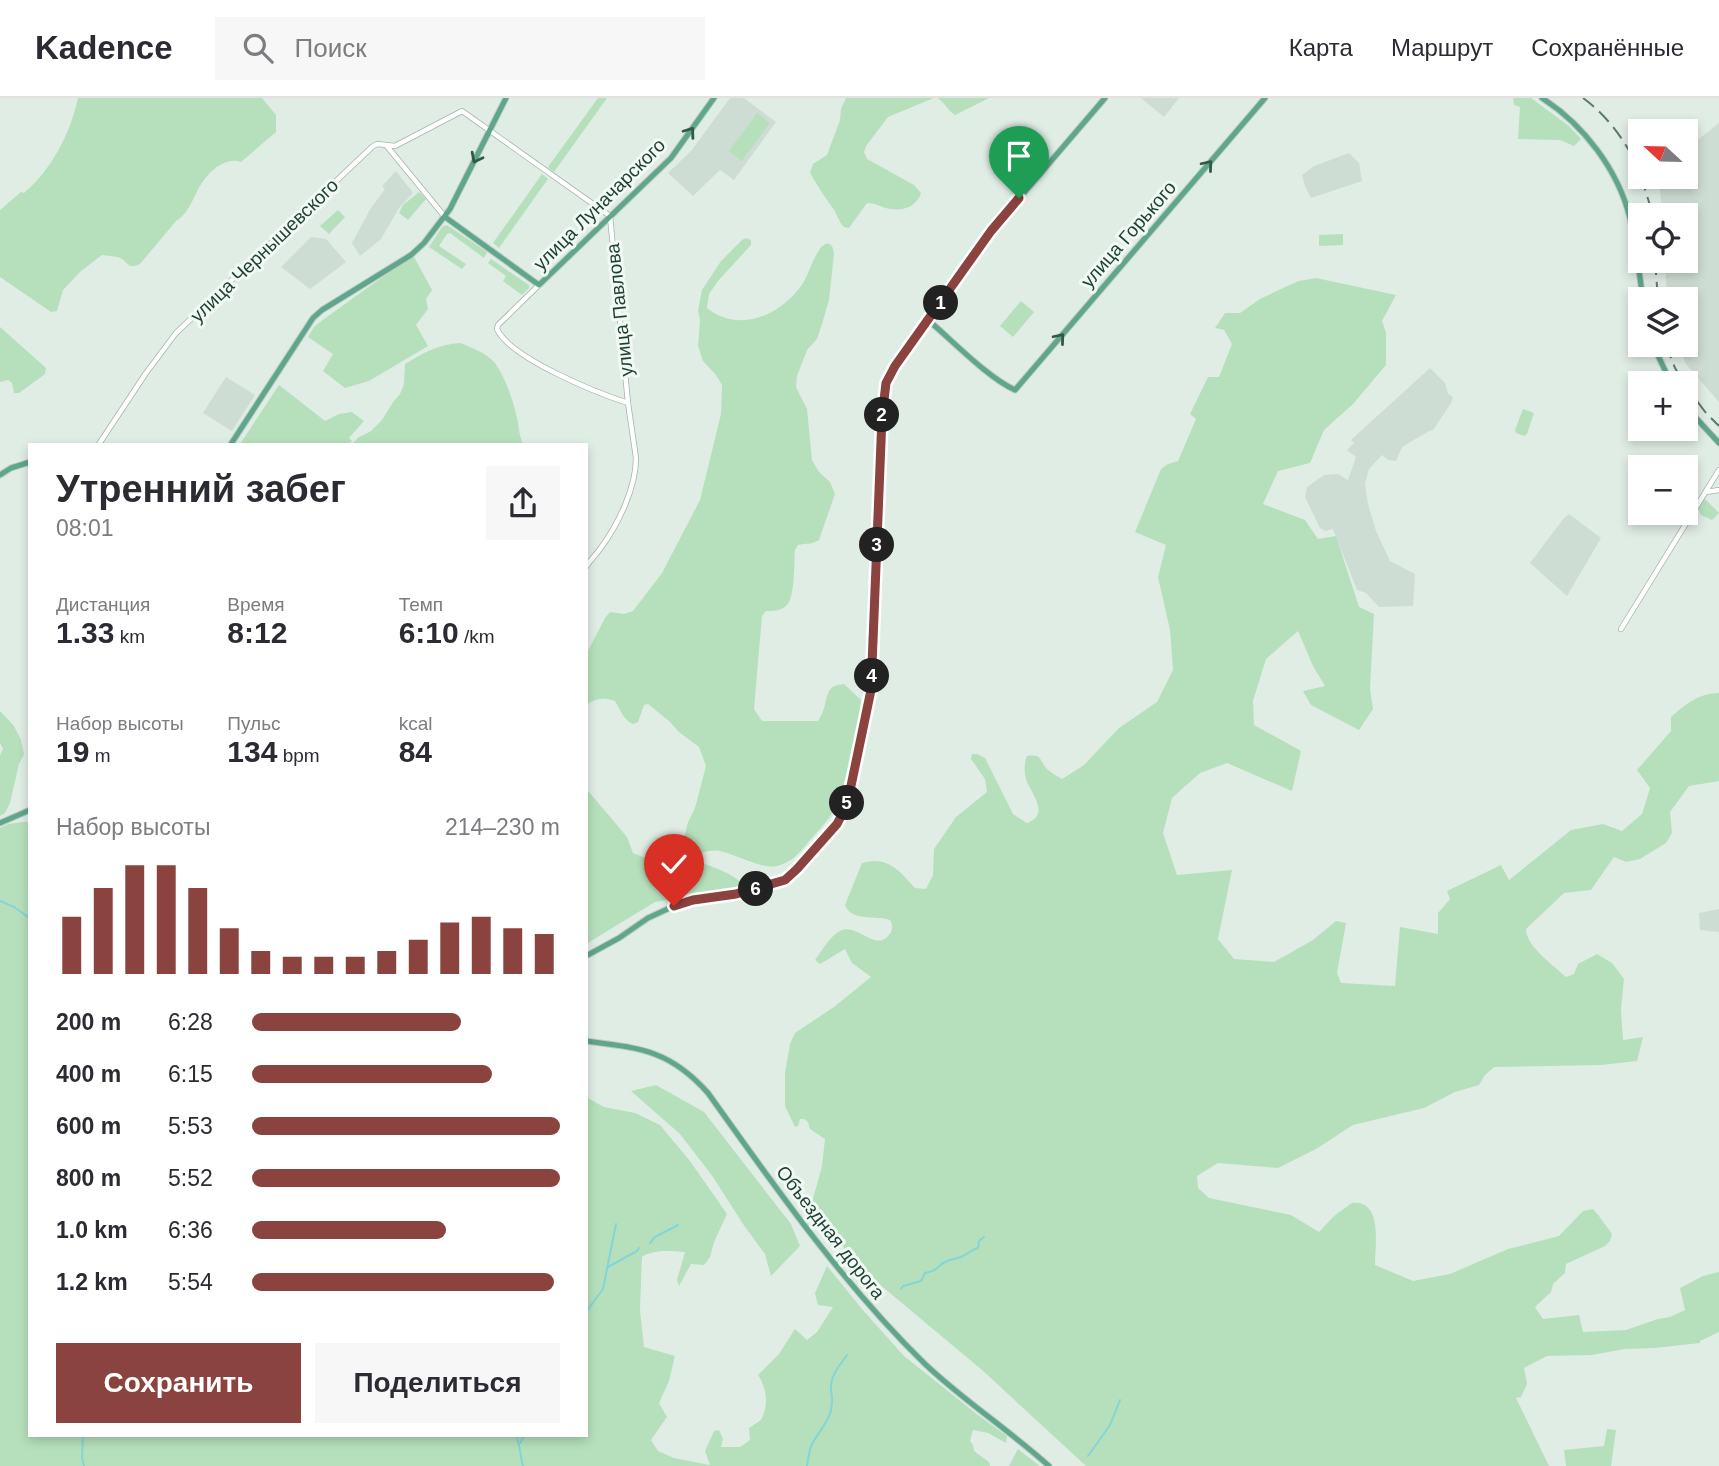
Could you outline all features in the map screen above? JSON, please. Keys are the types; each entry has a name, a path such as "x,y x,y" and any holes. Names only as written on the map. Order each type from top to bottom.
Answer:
{"main road":[{"path":"232,443 313,318 418,249 445,217 506,98"},
{"name":"улица Луначарского","path":"539,285 671,158 714,98"},
{"path":"588,955 648,918 674,906 693,900 736,894 785,880 837,824 844,812 871,690 884,389 891,372 996,225 1105,98"},
{"name":"улица Горького","path":"928,320 988,372 1015,390 1265,98"},
{"path":"1542,98 1583,133 1616,180 1630,218 1641,287"},
{"path":"445,217 539,285"},
{"path":"1698,420 1719,443"},
{"path":"0,475 28,463"},
{"path":"0,823 28,811"},
{"name":"Объездная дорога","path":"588,1041 655,1054 677,1064 696,1079 783,1197 870,1307 927,1365 1049,1466"}],"street":[{"name":"улица Чернышевского","path":"100,443 176,333 372,147 377,144 395,146 462,111 490,131"},
{"path":"490,131 610,216"},
{"path":"386,145 445,217"},
{"name":"улица Павлова","path":"588,564 620,514 636,470 610,216"},
{"name":"улица Луначарского","path":"498,325 539,285"},
{"name":"улица Павлова","path":"498,325 500,335 526,358 609,397 628,403"},
{"path":"1620,629 1719,470"},
{"path":"1706,492 1719,490"}],"shaded area":[{"path":"730,98 744,98 776,122 734,180 720,170 693,196 668,173 691,151"},
{"path":"1141,98 1179,98 1164,117"},
{"path":"1719,123 1719,402 1698,378 1698,371 1692,371 1683,357 1698,357 1698,287 1666,287 1666,273 1698,273 1698,203 1661,203 1660,189 1698,189 1698,140"},
{"path":"1349,153 1359,163 1362,181 1311,198 1302,175 1314,166"},
{"path":"396,171 413,193 399,208 381,239 360,256 352,243 385,189 382,186"},
{"path":"311,237 326,239 346,262 310,289 281,267"},
{"path":"1430,368 1445,383 1448,394 1453,397 1451,403 1433,430 1402,447 1396,461 1388,460 1382,455 1369,469 1365,483 1376,531 1390,561 1415,574 1413,606 1379,607 1366,593 1357,590 1333,529 1325,531 1320,528 1305,497 1307,487 1324,475 1338,474 1348,480 1356,457 1347,450 1354,443 1351,440"},
{"path":"226,377 255,395 232,431 203,413"},
{"path":"1569,514 1601,538 1567,596 1530,563"},
{"path":"1719,909 1719,932 1700,930 1699,913"}],"green space":[{"path":"78,98 262,98 276,115 276,132 241,162 230,161 211,172 185,213 140,264 130,266 120,258 102,255 81,271 63,290 57,311 51,312 0,277 0,210 34,184 51,162 65,138"},
{"path":"598,98 607,98 554,172 548,167"},
{"path":"846,98 934,98 888,117 864,152 867,159 914,185 921,193 919,198 909,207 901,209 867,203 849,228 842,225 810,173 813,164 827,155"},
{"path":"937,98 989,98 955,115"},
{"path":"1513,98 1531,98 1569,126 1581,139 1574,146 1560,140 1518,139 1520,107 1514,105"},
{"path":"757,113 770,123 742,161 729,151"},
{"path":"542,174 548,179 499,248 493,243"},
{"path":"419,192 426,199 408,220 399,213 403,205"},
{"path":"338,210 345,217 329,234 320,226"},
{"path":"447,225 487,252 484,258 450,233 439,246 466,264 462,269 429,247 442,227"},
{"path":"1343,234 1343,245 1319,246 1319,235"},
{"path":"742,240 751,240 751,245 718,281 709,294 707,308 731,319 755,318 778,308 801,286 820,248 830,244 834,254 829,300 817,339 807,350 797,376 796,387 807,409 812,460 819,472 830,482 835,494 819,540 798,545 795,550 790,601 775,611 766,611 762,616 754,709 762,721 818,721 830,689 844,684 861,700 851,759 837,804 824,825 796,856 788,862 771,867 720,851 688,854 683,842 706,766 699,747 648,704 644,705 638,722 633,724 625,718 615,701 600,699 588,704 588,651 605,618 610,612 624,614 633,611 662,573 700,500 721,414 722,385 703,361 698,346 698,311 702,290 721,261"},
{"path":"413,255 432,290 426,299 428,309 416,325 428,346 369,381 345,388 323,371 333,354 308,337 314,327 324,319"},
{"path":"491,259 529,285 529,288 522,295 503,281 506,276 488,263"},
{"path":"1316,278 1396,295 1382,321 1386,333 1386,365 1353,404 1324,430 1310,463 1278,471 1263,504 1305,520 1318,539 1336,536 1359,607 1374,614 1370,689 1373,709 1359,730 1311,705 1303,691 1325,686 1298,631 1266,659 1253,701 1254,725 1301,751 1292,791 1227,763 1200,773 1172,798 1163,833 1177,875 1232,870 1218,939 1234,959 1274,962 1313,940 1336,921 1346,923 1337,973 1341,983 1395,986 1400,927 1438,934 1438,913 1450,899 1447,891 1501,865 1509,880 1571,830 1603,824 1622,831 1642,814 1650,788 1637,770 1671,731 1671,717 1699,697 1719,693 1719,781 1689,786 1670,812 1672,833 1666,843 1640,859 1626,862 1614,857 1591,890 1564,893 1526,929 1535,948 1566,977 1574,974 1578,964 1597,954 1612,963 1624,979 1621,1009 1623,1040 1643,1037 1637,1061 1601,1065 1494,1067 1479,1085 1455,1092 1424,1108 1353,1125 1316,1149 1278,1168 1218,1163 1197,1176 1198,1188 1209,1198 1291,1215 1319,1232 1334,1216 1352,1203 1362,1204 1369,1209 1375,1225 1375,1265 1413,1281 1450,1274 1508,1249 1559,1236 1583,1211 1593,1209 1612,1234 1610,1241 1605,1246 1566,1264 1565,1273 1535,1307 1543,1319 1579,1315 1583,1332 1626,1330 1670,1317 1685,1310 1680,1288 1703,1276 1719,1272 1719,1332 1700,1343 1625,1349 1592,1355 1547,1356 1524,1368 1527,1384 1521,1397 1516,1398 1549,1466 1086,1466 982,1370 860,1268 811,1206 822,1166 825,1139 810,1129 804,1119 800,1119 795,1127 785,1106 785,1073 790,1044 795,1033 834,1007 871,977 852,963 845,949 820,964 815,960 830,939 842,930 848,929 878,941 889,935 892,929 890,920 858,916 845,905 862,863 886,863 915,888 926,889 933,875 934,849 956,817 987,792 985,779 971,759 972,754 985,758 1013,814 1027,823 1034,819 1039,809 1025,776 1027,756 1038,757 1046,768 1062,779 1084,765 1119,728 1157,702 1173,670 1170,630 1158,577 1166,545 1135,532 1161,469 1178,461 1196,419 1190,414 1208,377 1219,377 1232,344 1224,330 1215,328 1225,313 1240,313 1260,299 1285,287"},
{"path":"1021,301 1034,312 1013,337 1000,326"},
{"path":"0,327 46,368 45,374 19,393 14,393 12,383 8,380 0,382"},
{"path":"460,343 473,348 487,356 498,367 516,411 523,443 353,443 382,420 400,394 404,384 405,364 445,345"},
{"path":"279,385 325,421 339,414 352,412 364,421 349,438 352,441 349,443 241,443"},
{"path":"1523,409 1534,413 1524,436 1515,430"},
{"path":"1705,499 1719,513 1712,520 1701,515 1698,509"},
{"path":"0,711 14,726 24,754 10,803 5,813 0,816 0,755 3,749 0,743"},
{"path":"588,791 627,837 633,853 670,864 704,864 726,873 742,884 739,887 655,902 588,943"},
{"path":"28,822 28,1437 588,1437 588,1098 604,1107 635,1113 660,1125 690,1161 727,1214 710,1257 704,1265 691,1264 679,1286 677,1280 685,1252 657,1252 642,1257 640,1310 644,1347 675,1356 669,1381 659,1403 667,1417 651,1440 658,1451 674,1458 710,1465 705,1451 714,1431 719,1430 723,1439 721,1447 740,1447 750,1440 749,1428 761,1420 766,1403 765,1391 758,1375 779,1354 795,1329 807,1340 817,1332 833,1307 818,1305 815,1293 827,1266 904,1356 1007,1436 1006,1443 988,1433 973,1430 970,1441 974,1451 989,1462 990,1466 0,1466 0,828 8,824"},
{"path":"656,1085 704,1112 791,1224 800,1246 771,1276 765,1254 713,1177 680,1134 631,1091"},
{"path":"1607,1429 1616,1430 1611,1466 1566,1466 1564,1450 1604,1446"},
{"path":"1018,1449 1040,1466 1009,1466"}],"waterway":[{"path":"0,901 28,917"},
{"path":"588,1309 603,1289 616,1224"},
{"path":"650,1243 655,1237 678,1225"},
{"path":"901,1289 921,1281 925,1273 935,1270 945,1262 978,1248 979,1241 984,1237"},
{"path":"608,1267 639,1248"},
{"path":"807,1466 812,1444 830,1415 832,1380 847,1355"},
{"path":"1088,1456 1110,1425 1120,1400"},
{"path":"83,1437 84,1466"},
{"path":"516,1437 523,1466"},
{"path":"520,1443 524,1437"}],"railway":[{"path":"1583,98 1617,132 1628,149"},
{"path":"1645,189 1649,203"},
{"path":"1656,273 1657,287"},
{"path":"1671,357 1677,371"},
{"path":"1698,402 1719,426"}],"route":[{"path":"674,906 693,900 736,894 785,880 842,818 871,690 883,396 887,378 990,233 1019,198"}]}
